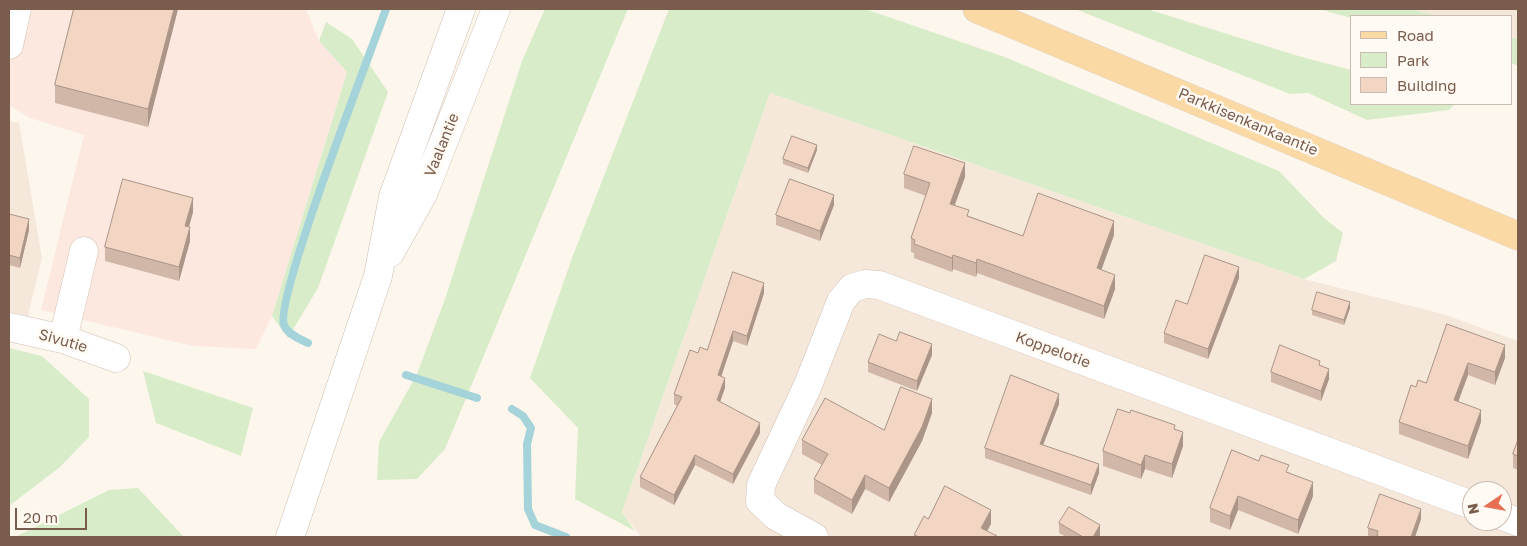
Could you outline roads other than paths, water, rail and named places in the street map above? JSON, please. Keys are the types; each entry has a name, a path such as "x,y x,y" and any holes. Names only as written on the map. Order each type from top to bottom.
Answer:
{"main road":[{"name":"Parkkisenkankaantie","path":"977,9 1518,236"}],"street":[{"path":"9,45 17,9"},
{"name":"Vaalantie","path":"290,537 378,276 393,196 462,9"},
{"name":"Vaalantie","path":"378,276 423,194 496,9"},
{"path":"62,339 84,251"},
{"name":"Koppelotie","path":"814,537 776,516 760,500 761,485 808,385 841,301 852,288 865,284 889,289 1462,501"},
{"name":"Sivutie","path":"9,327 62,339 116,358"}],"waterway":[{"path":"308,343 294,336 284,325 285,306 308,225 386,9"},
{"path":"406,375 477,398"},
{"path":"512,409 523,416 531,428 527,444 528,509 535,525 566,537"}]}
